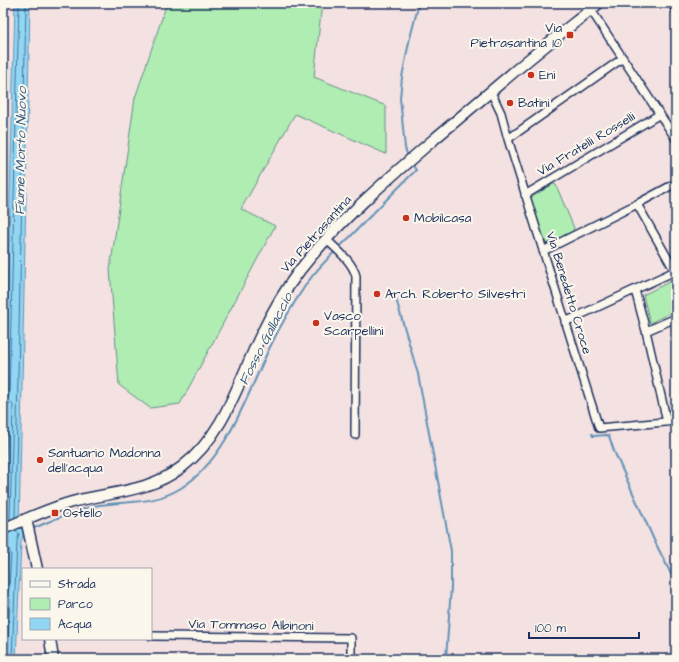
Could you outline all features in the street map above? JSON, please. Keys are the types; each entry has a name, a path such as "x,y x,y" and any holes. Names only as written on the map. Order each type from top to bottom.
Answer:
{"street":[{"name":"Via Pietrasantina","path":"3,529 26,521 50,509 77,501 145,486 166,478 181,468 210,439 227,411 262,333 283,293 326,240 372,192 403,165 545,46 599,3"},
{"path":"671,3 676,10"},
{"path":"591,10 676,139"},
{"path":"508,139 623,58"},
{"name":"Via Benedetto Croce","path":"491,92 501,113 525,195 599,428 676,421"},
{"name":"Via Fratelli Rosselli","path":"525,195 660,114"},
{"path":"543,251 637,204 676,182"},
{"path":"565,322 675,272 637,204"},
{"path":"326,240 343,255 356,276 355,436"},
{"path":"635,290 667,422"},
{"path":"646,331 676,318"},
{"path":"26,521 37,568"},
{"name":"Via Tommaso Albinoni","path":"152,636 351,638 351,659"},
{"path":"50,640 53,659"}],"green space":[{"path":"167,3 322,3 314,77 386,106 386,154 295,114 241,209 275,226 180,404 150,408 119,385 110,270 135,98"},
{"path":"553,184 556,185 574,228 573,231 548,244 545,243 531,200 532,197"},
{"path":"675,279 676,310 650,323 643,295"}],"water":[{"name":"Fiume Morto Nuovo","path":"15,3 30,3 19,528 23,528 24,533 21,542 16,659 3,659 7,555 3,546 3,468"}],"waterway":[{"name":"Fosso Gallaccio","path":"408,157 405,148 400,98 402,77 419,3"},
{"name":"Fosso Gallaccio","path":"32,529 78,510 94,506 138,502 160,498 181,488 197,476 211,461 234,425 273,340 307,283 327,259 416,170 411,163"},
{"path":"396,299 418,374 451,551 451,587 446,659"},
{"path":"592,434 593,436 609,436 614,451 654,540 676,584"}],"place":[{"name":"Via Pietrasantina 10","path":"570,35"},
{"name":"Eni","path":"531,75"},
{"name":"Batini","path":"510,103"},
{"name":"Mobilcasa","path":"406,218"},
{"name":"Arch. Roberto Silvestri","path":"377,294"},
{"name":"Vasco Scarpellini","path":"316,323"},
{"name":"Santuario Madonna dell'acqua","path":"40,460"},
{"name":"Ostello","path":"55,513"}]}
